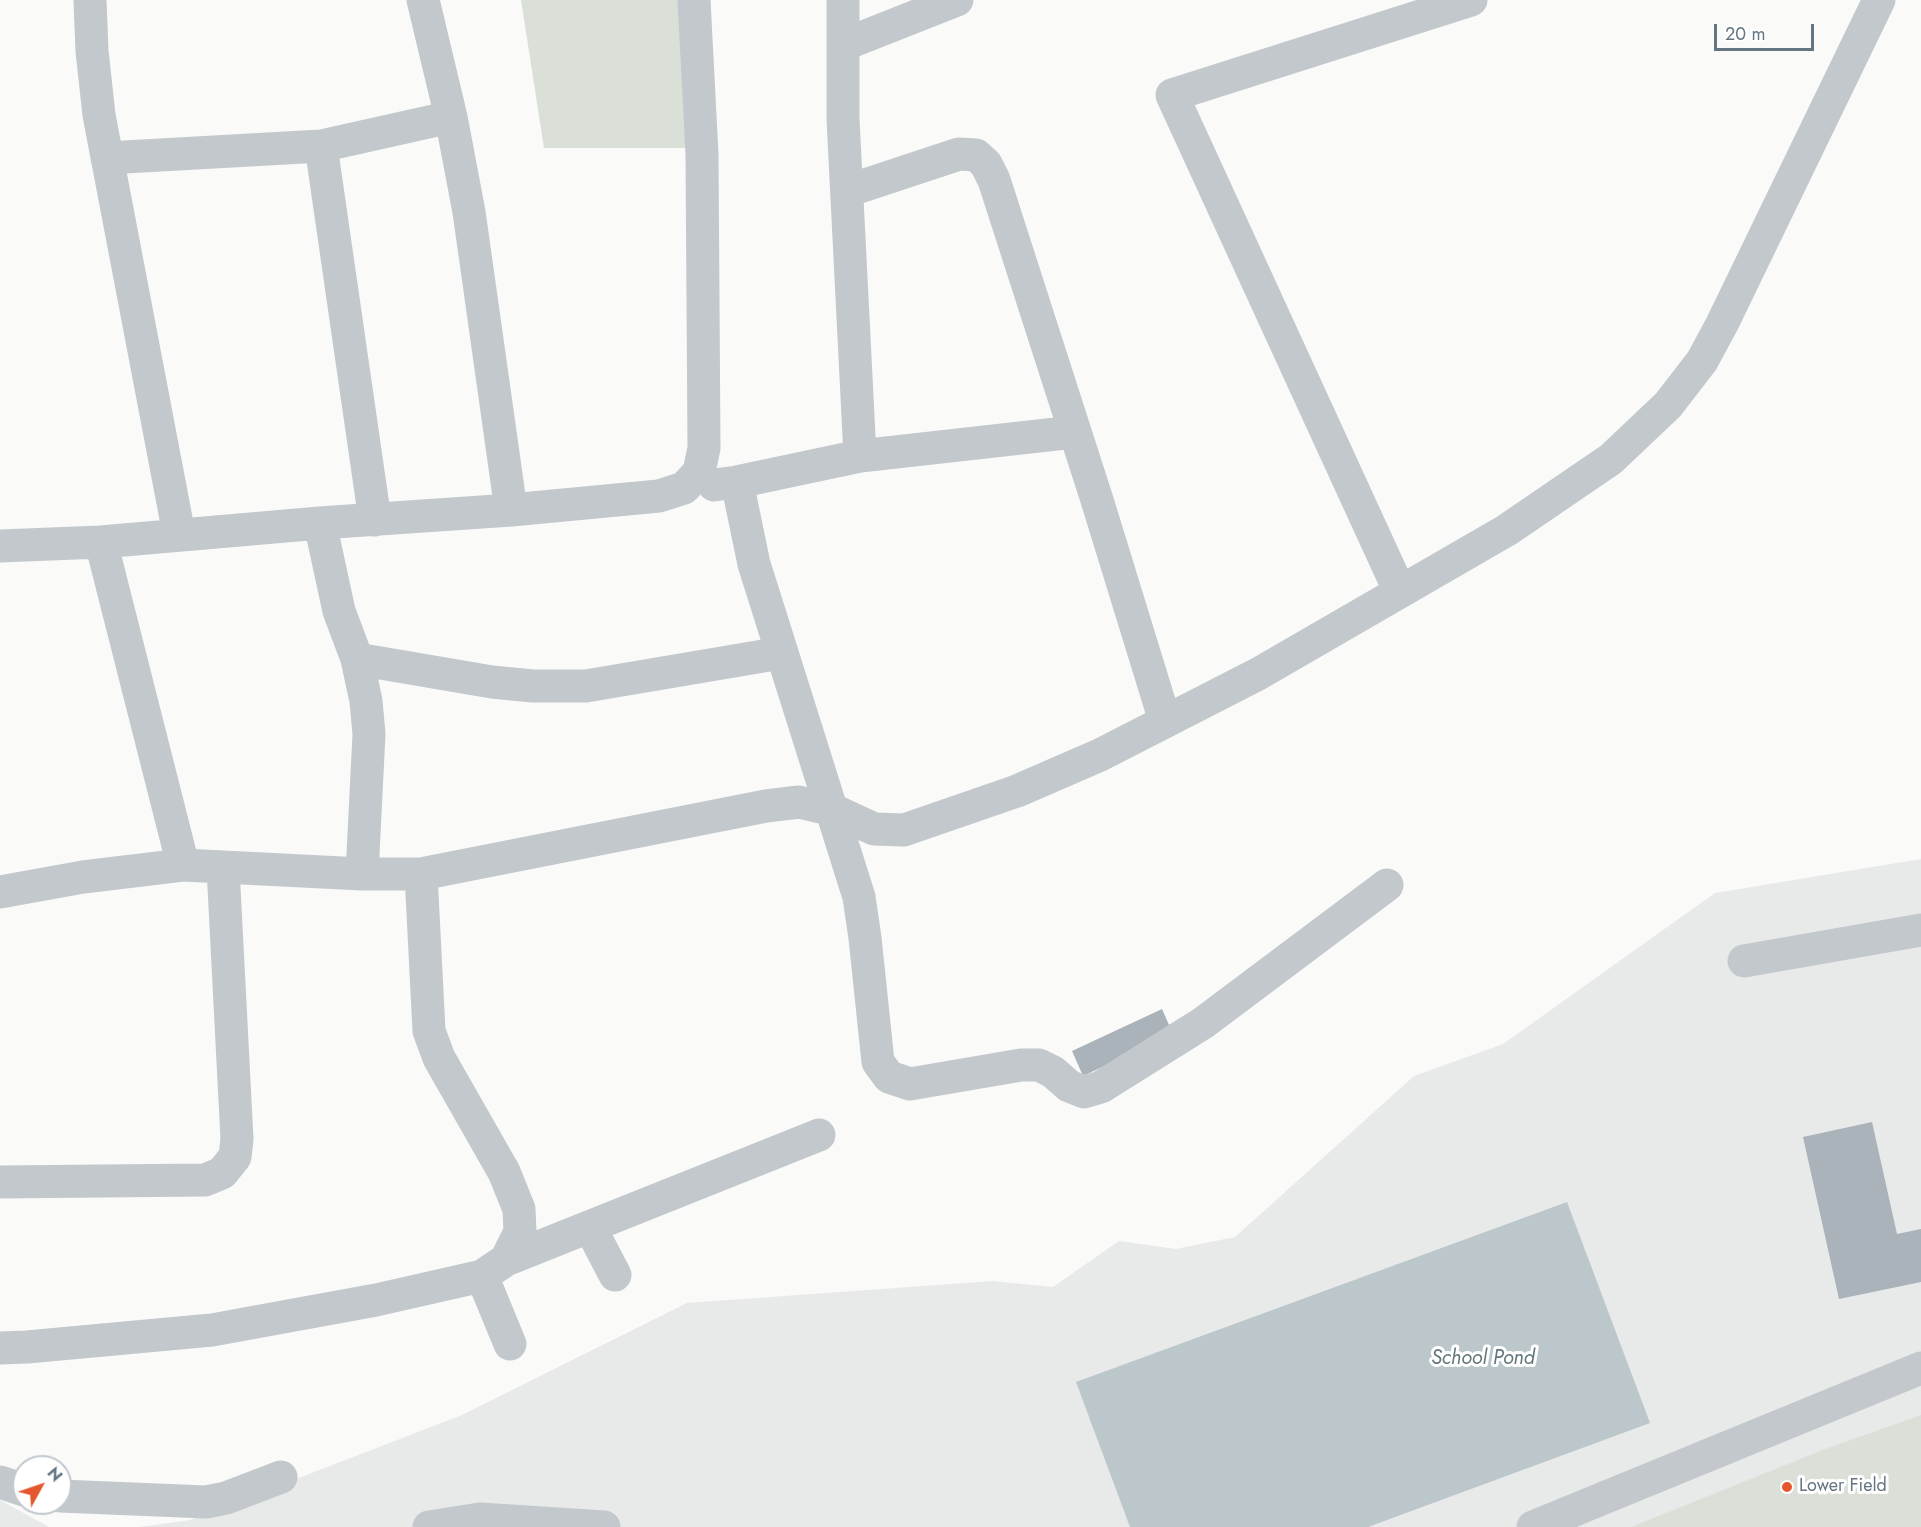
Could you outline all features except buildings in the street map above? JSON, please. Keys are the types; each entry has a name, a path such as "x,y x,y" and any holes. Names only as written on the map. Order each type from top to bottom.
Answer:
{"street":[{"path":"90,0 92,51 99,115 179,534"},
{"path":"423,0 451,117 469,212 511,510"},
{"path":"684,488 699,472 704,448 702,154 694,0"},
{"path":"843,0 843,119 860,456"},
{"path":"843,45 957,0"},
{"path":"1400,592 1172,95 1471,0"},
{"path":"0,892 83,877 183,865 362,874 421,874 766,806 799,802 832,810 874,830 904,830 1027,786 1100,755 1258,674 1507,530 1611,459 1668,405 1702,361 1722,324 1879,0"},
{"path":"107,158 321,146 451,117"},
{"path":"321,146 375,520"},
{"path":"847,191 959,154 976,155 986,164 994,180 1097,500 1165,721"},
{"path":"0,546 101,542 659,496 684,488 737,482 860,456 1074,432"},
{"path":"737,482 754,564 859,897 878,1062 889,1077 910,1084 1021,1065 1039,1065 1053,1072 1069,1086 1084,1092 1101,1087 1203,1023 1387,885"},
{"path":"320,523 339,611 357,659 366,701 369,734 362,874"},
{"path":"101,542 183,865"},
{"path":"357,659 492,682 533,686 586,686 781,653"},
{"path":"0,1182 205,1180 222,1173 235,1157 237,1139 223,868"},
{"path":"421,874 429,1030 439,1058 504,1172 519,1209 520,1232 494,1268 510,1344"},
{"path":"1744,962 1921,930"},
{"path":"0,1348 212,1330 376,1300 494,1268 819,1135"},
{"path":"591,1227 615,1275"},
{"path":"1533,1527 1921,1368"},
{"path":"72,1496 206,1502 225,1498 281,1477"},
{"path":"429,1527 480,1519 604,1527"}],"shaded area":[{"path":"521,0 686,0 697,148 544,148"},
{"path":"1921,859 1921,1527 140,1527 190,1520 462,1415 687,1303 993,1281 1053,1287 1119,1241 1176,1249 1235,1237 1414,1076 1503,1044 1715,893"},
{"path":"1921,1415 1921,1527 1631,1527 1828,1448"},
{"path":"0,1500 12,1507 12,1515 27,1515 49,1527 0,1527"}],"water":[{"name":"School Pond","path":"1567,1202 1650,1423 1368,1527 1130,1527 1076,1382"}],"place":[{"name":"Lower Field","path":"1787,1487"}]}
